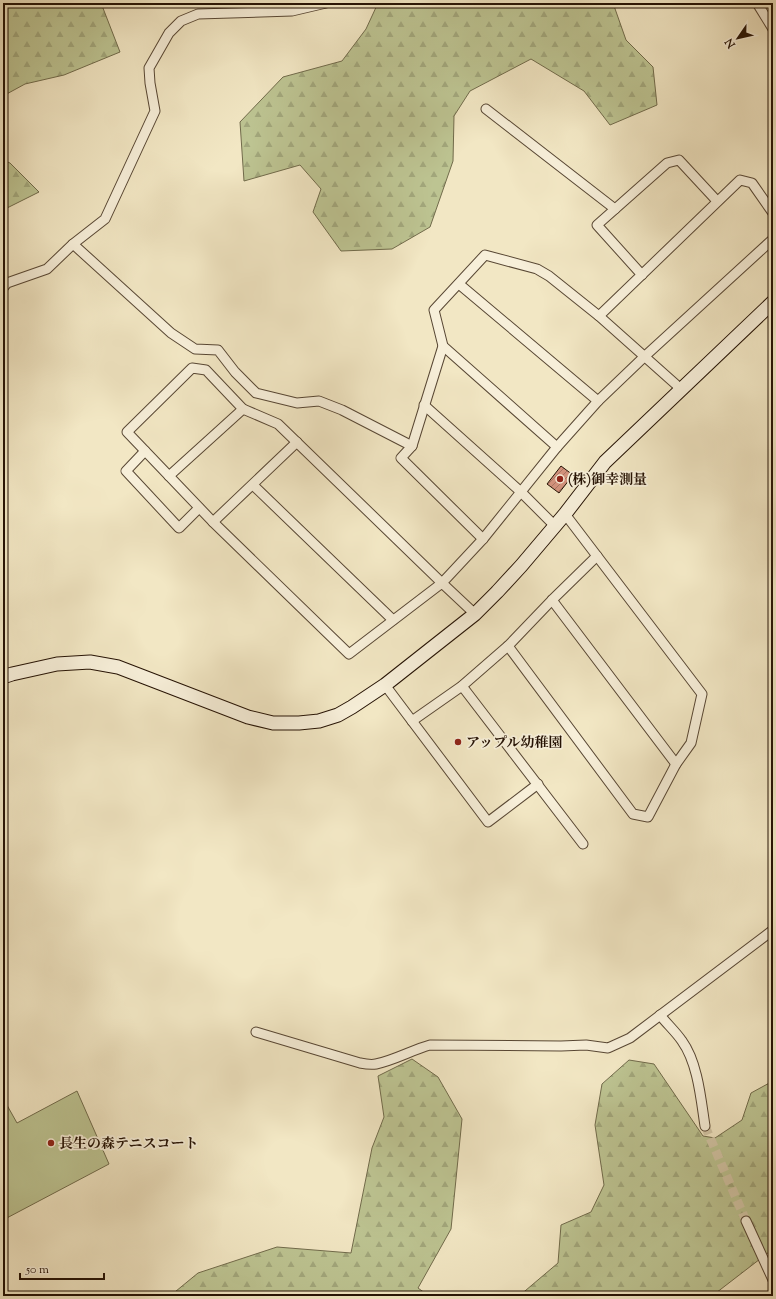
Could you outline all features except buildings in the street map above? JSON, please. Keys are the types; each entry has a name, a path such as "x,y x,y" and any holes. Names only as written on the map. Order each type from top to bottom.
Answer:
{"street":[{"path":"3,288 8,283 47,269 73,244 105,219 155,112 149,68 169,33 181,21 198,14 292,11 326,3"},
{"path":"757,3 773,29"},
{"path":"486,109 615,209"},
{"path":"642,275 597,226 667,163 679,160 717,201"},
{"path":"599,316 740,180 752,183 773,213"},
{"path":"475,614 442,584 278,424 243,408 206,370 192,368 127,432 213,522 349,654 442,584 483,539 557,447 598,402 644,357 773,240"},
{"path":"73,244 171,333 195,349 218,350 235,372 256,392 297,403 319,400 342,410 412,446"},
{"path":"483,539 401,458 412,446 443,346 434,310 485,255 537,269 549,276 599,316 681,388"},
{"path":"459,284 598,402"},
{"path":"3,677 57,664 90,662 118,667 248,717 273,722 299,723 319,721 338,715 385,684 475,614 521,566 565,514 605,462 773,302"},
{"path":"443,346 557,447"},
{"path":"424,405 521,492 555,526"},
{"path":"169,476 243,408"},
{"path":"213,522 297,442"},
{"path":"145,452 126,471 178,528 199,508"},
{"path":"253,485 393,620"},
{"path":"508,646 634,814 648,818 676,764 691,743 702,694 565,514"},
{"path":"412,721 462,686 508,646 597,556"},
{"path":"552,600 676,764"},
{"path":"385,684 488,822 538,784"},
{"path":"462,686 583,844"},
{"path":"256,1032 360,1063 374,1064 430,1045 586,1045 608,1048 630,1038 773,930"},
{"path":"660,1015 682,1041 690,1054 696,1075 705,1126"},
{"path":"746,1221 773,1280"}],"green space":[{"path":"3,3 101,3 120,52 64,75 25,84 3,96"},
{"path":"378,3 613,3 626,40 653,67 657,105 610,125 584,91 531,59 470,91 454,116 453,161 430,227 392,249 341,251 313,212 321,189 300,165 244,181 240,122 283,77 342,61 366,29"},
{"path":"3,160 10,163 39,192 3,210"},
{"path":"412,1059 438,1077 462,1119 451,1229 418,1288 429,1296 170,1296 198,1273 277,1247 351,1253 372,1148 384,1117 378,1076"},
{"path":"629,1060 654,1064 703,1136 715,1138 742,1120 751,1093 773,1081 773,1249 712,1296 519,1296 558,1263 561,1225 591,1212 604,1185 595,1125 602,1084"},
{"name":"長生の森テニスコート","path":"77,1091 109,1164 3,1220 3,1098 17,1123"}],"tunnel":[{"path":"705,1126 746,1221"}],"place":[{"name":"(株)御幸測量","path":"560,479"},
{"name":"アップル幼稚園","path":"458,742"},
{"name":"長生の森テニスコート","path":"51,1143"}]}
